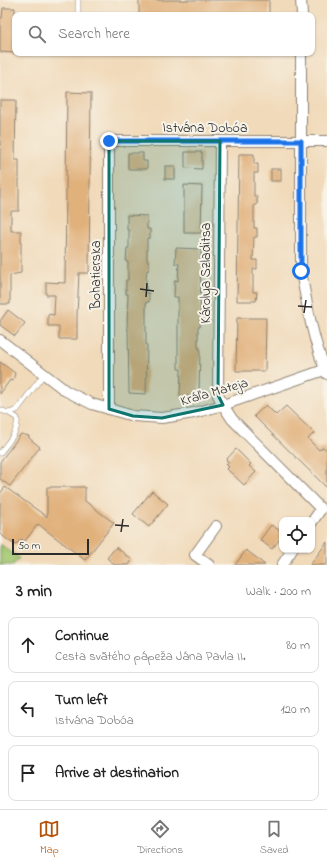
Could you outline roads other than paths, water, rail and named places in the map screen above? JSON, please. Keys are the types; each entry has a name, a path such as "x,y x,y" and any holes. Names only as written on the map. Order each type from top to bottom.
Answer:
{"street":[{"path":"301,0 302,12"},
{"path":"301,56 301,271 313,329 326,371"},
{"name":"Istvána Dobóa","path":"109,141 327,141"},
{"name":"Bohatierska","path":"109,141 109,409"},
{"name":"Károlya Szladitsa","path":"220,141 218,395 223,405"},
{"name":"Kráľa Mateja","path":"0,340 66,391 92,404 133,416 162,418 194,413 326,371"},
{"path":"223,405 232,419 321,509 315,518"},
{"path":"209,565 195,555 216,526"},
{"path":"282,565 290,553"}],"lane":[{"path":"78,0 78,12"},
{"path":"9,413 17,410 44,374"},
{"path":"0,410 17,418 18,426 15,433 0,453"}]}
